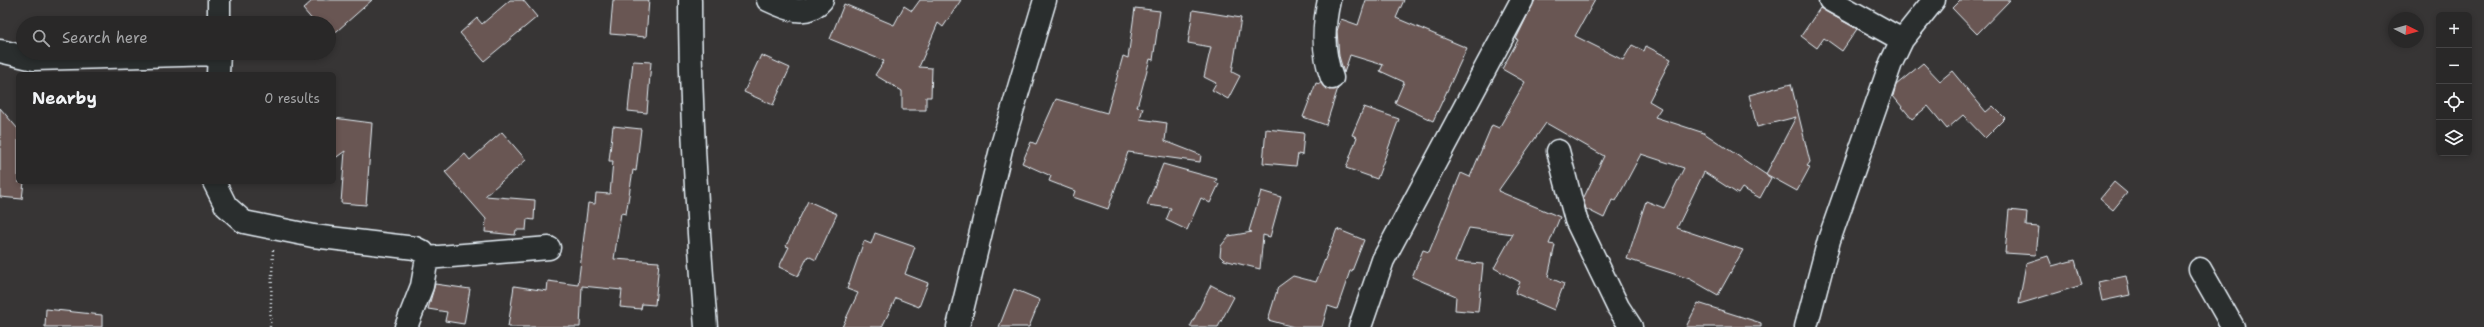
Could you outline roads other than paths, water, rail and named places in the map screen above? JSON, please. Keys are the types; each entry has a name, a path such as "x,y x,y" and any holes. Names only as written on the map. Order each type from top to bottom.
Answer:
{"street":[{"path":"219,0 219,16"},
{"path":"690,0 690,73 699,247 706,327"},
{"path":"768,0 790,10 804,11 817,6 822,0"},
{"path":"958,327 1002,145 1045,0"},
{"path":"1329,0 1324,48 1332,78"},
{"path":"1360,327 1383,260 1522,0"},
{"path":"1830,0 1902,40"},
{"path":"1806,327 1829,240 1888,70 1902,40 1934,0"},
{"path":"0,51 16,55"},
{"path":"1558,151 1576,220 1618,308 1631,327"},
{"path":"215,184 226,206 244,222 272,230 415,248 423,252 428,258"},
{"path":"428,258 549,248"},
{"path":"406,327 422,286 428,258"},
{"path":"2200,269 2233,327"}]}
